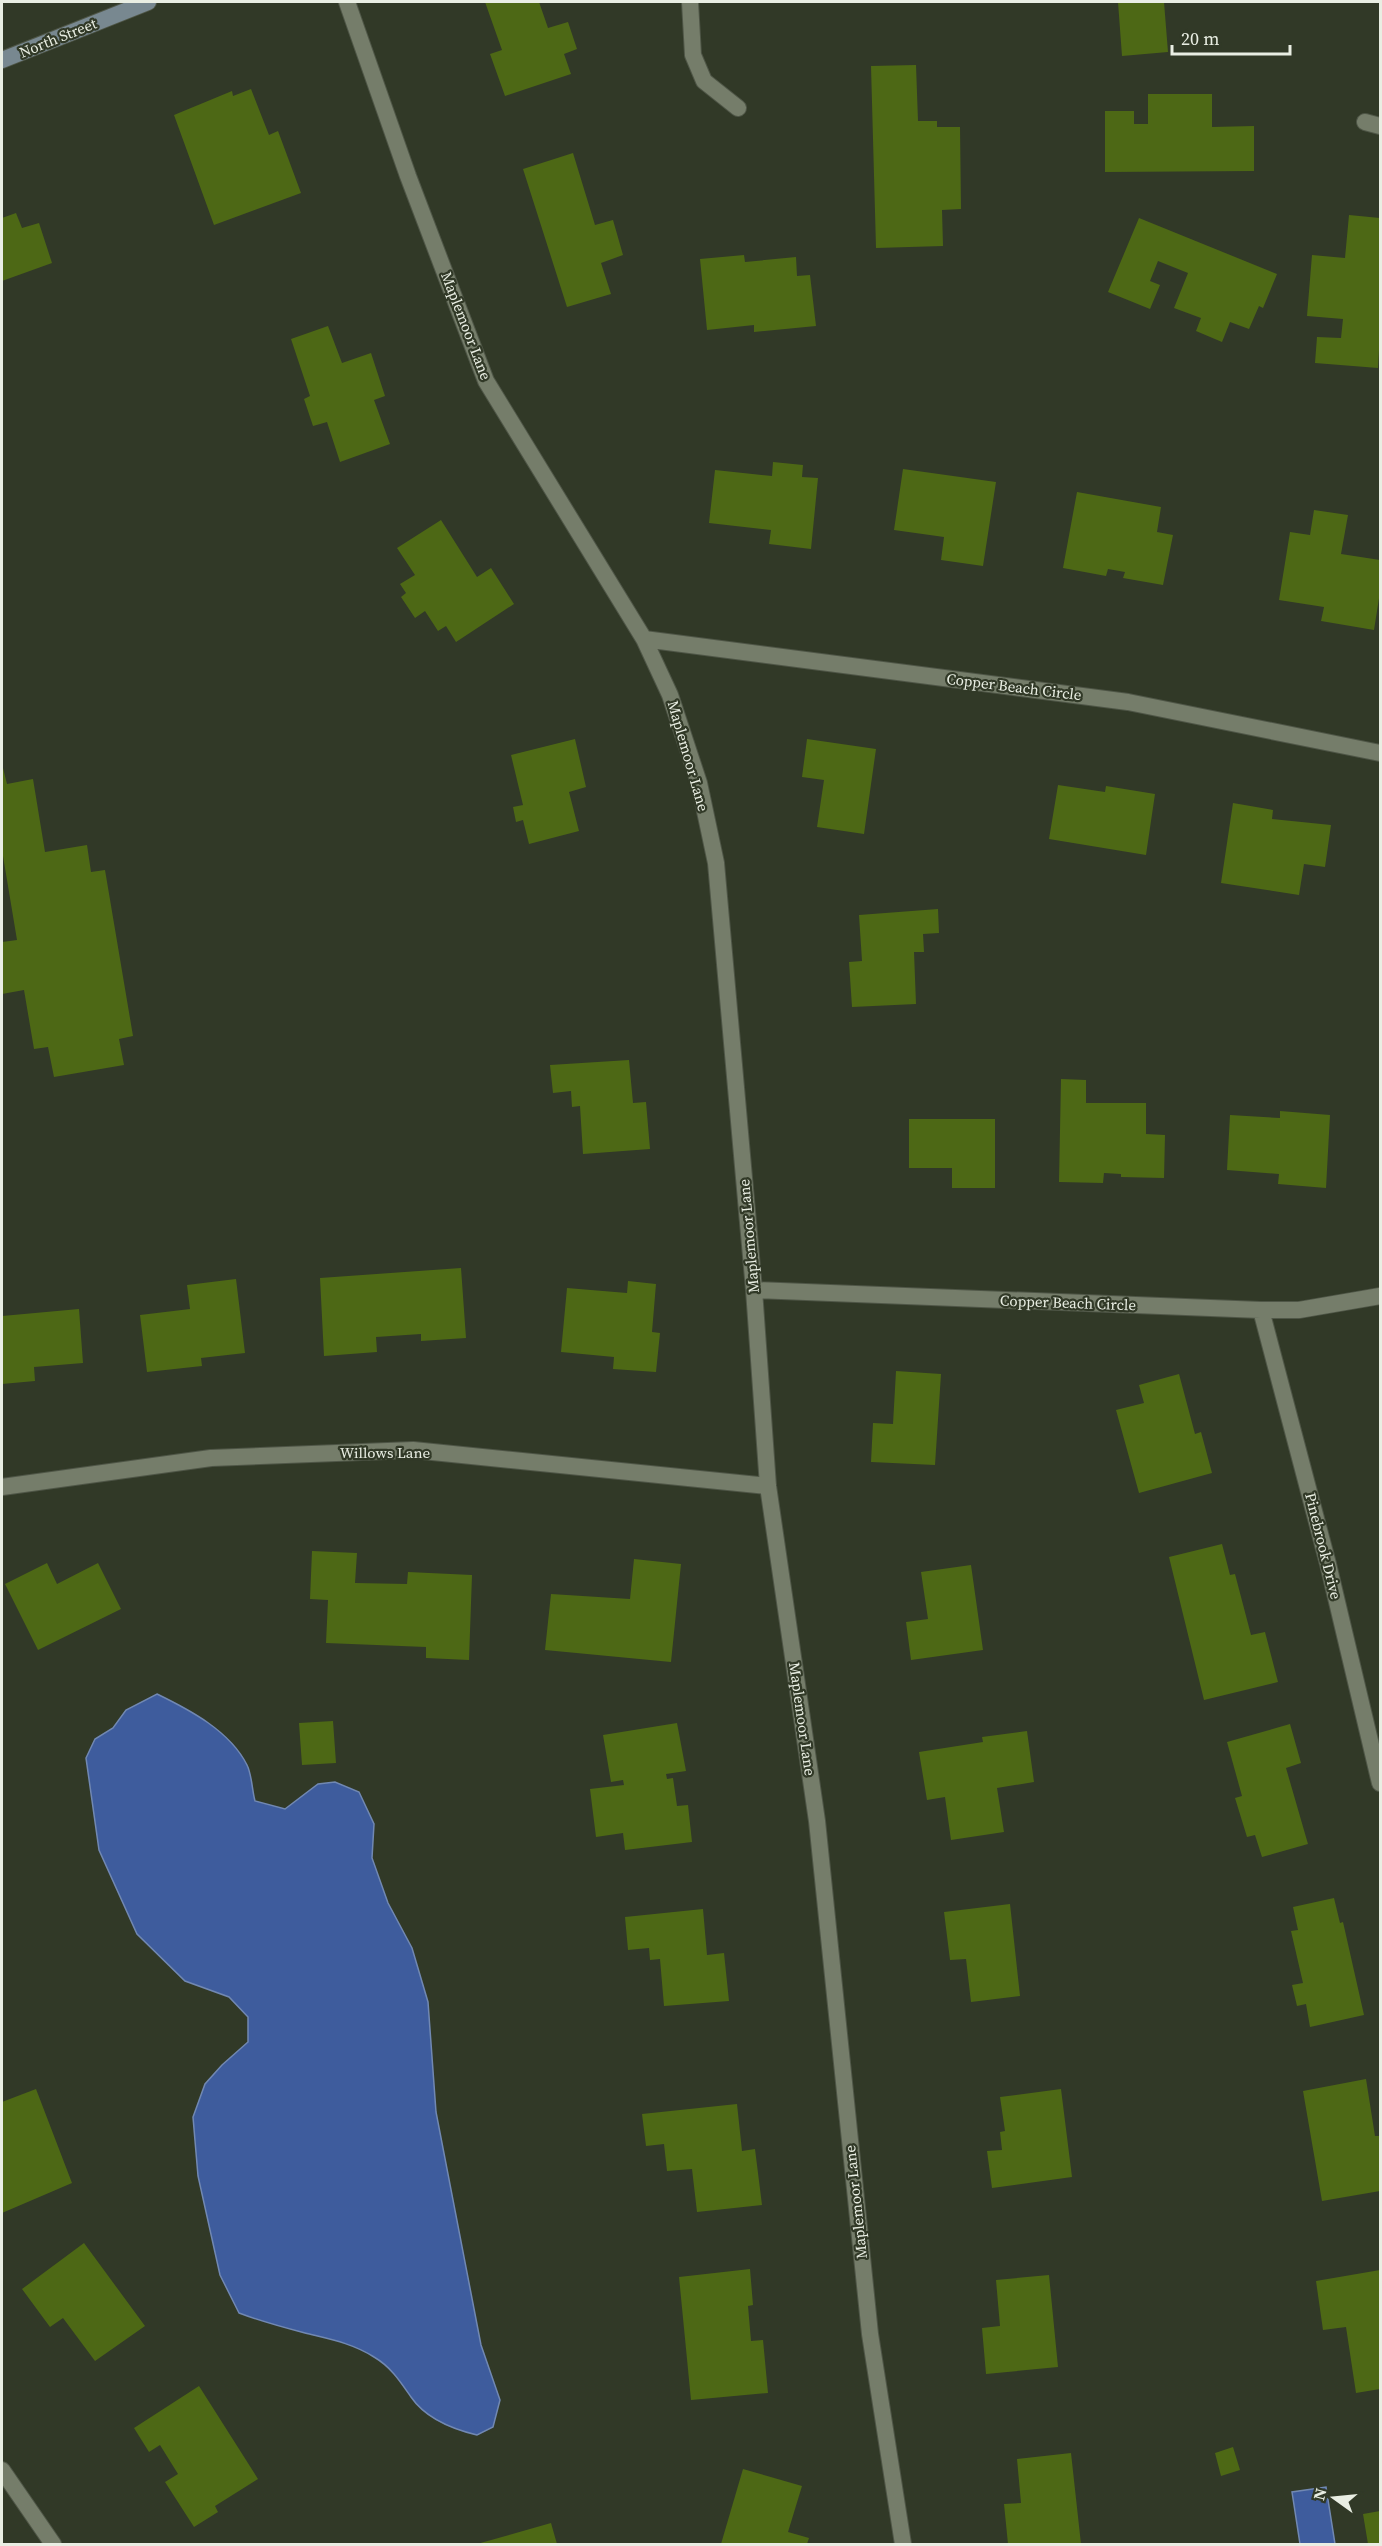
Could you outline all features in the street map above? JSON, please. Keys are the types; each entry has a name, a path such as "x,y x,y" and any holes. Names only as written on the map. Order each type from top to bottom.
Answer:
{"main road":[{"name":"North Street","path":"2,60 148,2"}],"street":[{"name":"Maplemoor Lane","path":"346,2 408,176 486,381 644,639 670,695 699,783 716,863 754,1290 768,1486 817,1821 870,2334 903,2544"},
{"path":"690,2 693,55 704,81 738,108"},
{"name":"Copper Beach Circle","path":"644,639 1128,702 1380,753"},
{"name":"Copper Beach Circle","path":"754,1290 1261,1310 1299,1310 1380,1296"},
{"name":"Pinebrook Drive","path":"1261,1310 1328,1564 1380,1783"},
{"name":"Willows Lane","path":"2,1488 211,1458 413,1450 768,1486"},
{"path":"2,2470 53,2544"}],"water":[{"path":"157,1694 208,1723 230,1742 240,1753 249,1769 255,1801 285,1809 318,1784 335,1782 359,1792 374,1824 372,1858 388,1903 412,1948 428,2002 436,2112 481,2345 500,2400 493,2427 477,2435 458,2430 432,2417 417,2405 390,2370 366,2352 340,2342 239,2313 220,2275 198,2176 193,2117 205,2084 248,2042 248,2017 229,1997 185,1981 137,1934 99,1850 86,1758 95,1739 113,1728 126,1710"},
{"path":"1326,2487 1335,2544 1300,2544 1292,2492"}],"building":[{"path":"485,2 539,2 548,28 568,22 577,49 564,54 571,74 505,96 490,54 502,50"},
{"path":"1118,2 1164,2 1168,52 1122,56"},
{"path":"916,65 918,121 937,121 937,127 960,127 961,209 942,210 943,246 876,248 871,66"},
{"path":"251,89 269,135 278,131 301,193 214,225 174,115 232,91 233,96"},
{"path":"1148,94 1212,94 1212,127 1254,126 1254,171 1105,172 1105,111 1134,111 1134,124 1148,124"},
{"path":"573,153 595,225 613,220 623,255 601,263 611,294 567,307 523,169"},
{"path":"16,213 22,228 39,223 52,263 2,281 2,218"},
{"path":"1349,215 1380,218 1378,368 1315,363 1317,337 1341,338 1343,319 1307,316 1312,255 1345,258"},
{"path":"1139,218 1277,274 1263,308 1259,306 1249,329 1230,322 1222,342 1196,331 1201,318 1174,308 1188,273 1158,261 1150,281 1160,285 1150,309 1108,292"},
{"path":"744,255 745,262 796,257 797,276 810,275 816,326 754,332 754,325 707,330 700,259"},
{"path":"328,326 342,363 371,353 385,396 374,400 390,444 340,462 327,422 313,426 304,399 310,396 291,339"},
{"path":"773,462 803,465 802,477 818,478 811,549 769,544 771,530 709,523 715,470 772,476"},
{"path":"903,469 996,482 983,566 941,560 944,537 894,530"},
{"path":"1077,492 1161,507 1157,532 1173,535 1163,585 1123,578 1125,572 1108,569 1106,576 1063,568"},
{"path":"1314,510 1348,515 1341,554 1380,560 1380,592 1374,630 1321,621 1324,607 1279,600 1290,532 1310,535"},
{"path":"441,520 477,577 491,568 514,604 456,642 446,626 438,631 425,611 415,618 401,597 406,593 400,584 415,575 397,548"},
{"path":"575,739 586,787 569,792 579,831 529,844 523,820 516,822 513,807 523,805 511,755"},
{"path":"807,739 876,749 864,834 817,827 824,780 802,777"},
{"path":"2,768 7,784 33,779 45,852 87,845 91,872 105,870 133,1036 119,1039 124,1065 54,1077 48,1047 34,1049 24,990 2,994 2,942 17,940 2,850"},
{"path":"1058,785 1105,792 1106,786 1155,794 1146,855 1049,839"},
{"path":"1233,803 1273,810 1272,819 1331,825 1325,867 1304,864 1299,895 1221,883"},
{"path":"938,909 939,933 923,934 924,952 914,952 916,1004 852,1007 849,962 862,961 859,915"},
{"path":"629,1060 633,1103 646,1102 650,1149 583,1154 580,1106 572,1107 571,1091 553,1093 550,1065"},
{"path":"1061,1079 1086,1080 1086,1103 1146,1103 1146,1134 1165,1135 1164,1178 1121,1177 1121,1174 1104,1173 1103,1183 1059,1182"},
{"path":"1280,1111 1330,1115 1326,1188 1278,1184 1279,1174 1227,1170 1230,1115 1280,1118"},
{"path":"909,1119 995,1119 995,1188 952,1188 952,1168 909,1168"},
{"path":"461,1268 466,1338 421,1341 421,1334 376,1337 377,1352 324,1356 320,1278"},
{"path":"236,1279 245,1353 201,1358 202,1366 147,1372 140,1315 190,1309 187,1285"},
{"path":"628,1281 656,1284 652,1332 660,1333 656,1372 613,1369 614,1357 561,1352 567,1288 627,1293"},
{"path":"79,1309 83,1363 34,1367 35,1381 2,1384 2,1316"},
{"path":"896,1371 941,1374 935,1465 871,1462 873,1423 893,1424"},
{"path":"1179,1374 1195,1434 1201,1432 1212,1473 1139,1493 1116,1410 1144,1403 1139,1385"},
{"path":"1222,1544 1230,1575 1235,1574 1251,1635 1265,1632 1278,1682 1204,1700 1169,1557"},
{"path":"312,1551 357,1553 355,1583 407,1584 408,1572 472,1575 469,1660 426,1658 426,1647 326,1643 328,1600 310,1599"},
{"path":"634,1559 681,1564 671,1662 545,1650 551,1594 630,1599"},
{"path":"47,1563 57,1584 98,1563 121,1609 38,1650 5,1584"},
{"path":"971,1565 983,1650 911,1660 906,1622 928,1619 921,1572"},
{"path":"333,1721 336,1763 302,1765 299,1723"},
{"path":"677,1723 686,1771 666,1774 667,1779 673,1778 677,1806 688,1805 692,1842 625,1850 623,1833 596,1837 590,1789 624,1785 623,1780 611,1782 603,1735"},
{"path":"1290,1724 1301,1763 1286,1768 1308,1844 1262,1857 1255,1835 1247,1837 1235,1798 1242,1796 1227,1742"},
{"path":"1027,1731 1034,1782 997,1788 1004,1832 951,1840 945,1797 927,1800 919,1752 983,1742 982,1737"},
{"path":"1334,1898 1340,1923 1343,1922 1364,2015 1310,2027 1306,2004 1297,2006 1292,1985 1303,1983 1291,1931 1298,1930 1293,1907"},
{"path":"1010,1904 1020,1996 971,2002 966,1959 950,1960 944,1912"},
{"path":"703,1909 707,1955 724,1953 729,2001 664,2006 660,1959 650,1960 649,1948 628,1950 625,1917"},
{"path":"1366,2079 1375,2136 1380,2136 1380,2191 1322,2201 1303,2091"},
{"path":"36,2089 72,2183 2,2213 2,2102"},
{"path":"1061,2089 1072,2177 992,2188 987,2151 1002,2150 1000,2132 1005,2131 1000,2097"},
{"path":"737,2104 742,2151 755,2149 762,2205 697,2212 692,2169 667,2171 664,2144 646,2146 642,2114"},
{"path":"84,2243 145,2326 95,2361 63,2318 50,2327 22,2289"},
{"path":"750,2269 753,2305 748,2306 751,2341 763,2340 768,2393 691,2400 679,2277"},
{"path":"1380,2270 1380,2389 1356,2393 1346,2327 1323,2330 1316,2281"},
{"path":"1049,2275 1058,2367 986,2374 982,2328 1000,2326 996,2280"},
{"path":"199,2386 258,2479 215,2506 218,2512 194,2527 165,2482 178,2474 160,2445 149,2452 134,2428"},
{"path":"1233,2447 1240,2470 1221,2476 1215,2453"},
{"path":"1071,2453 1081,2544 1008,2544 1004,2504 1021,2503 1017,2459"},
{"path":"743,2469 802,2486 788,2532 809,2538 807,2544 721,2544"},
{"path":"1380,2511 1380,2544 1368,2544 1363,2514"},
{"path":"551,2523 557,2544 477,2544"}]}
